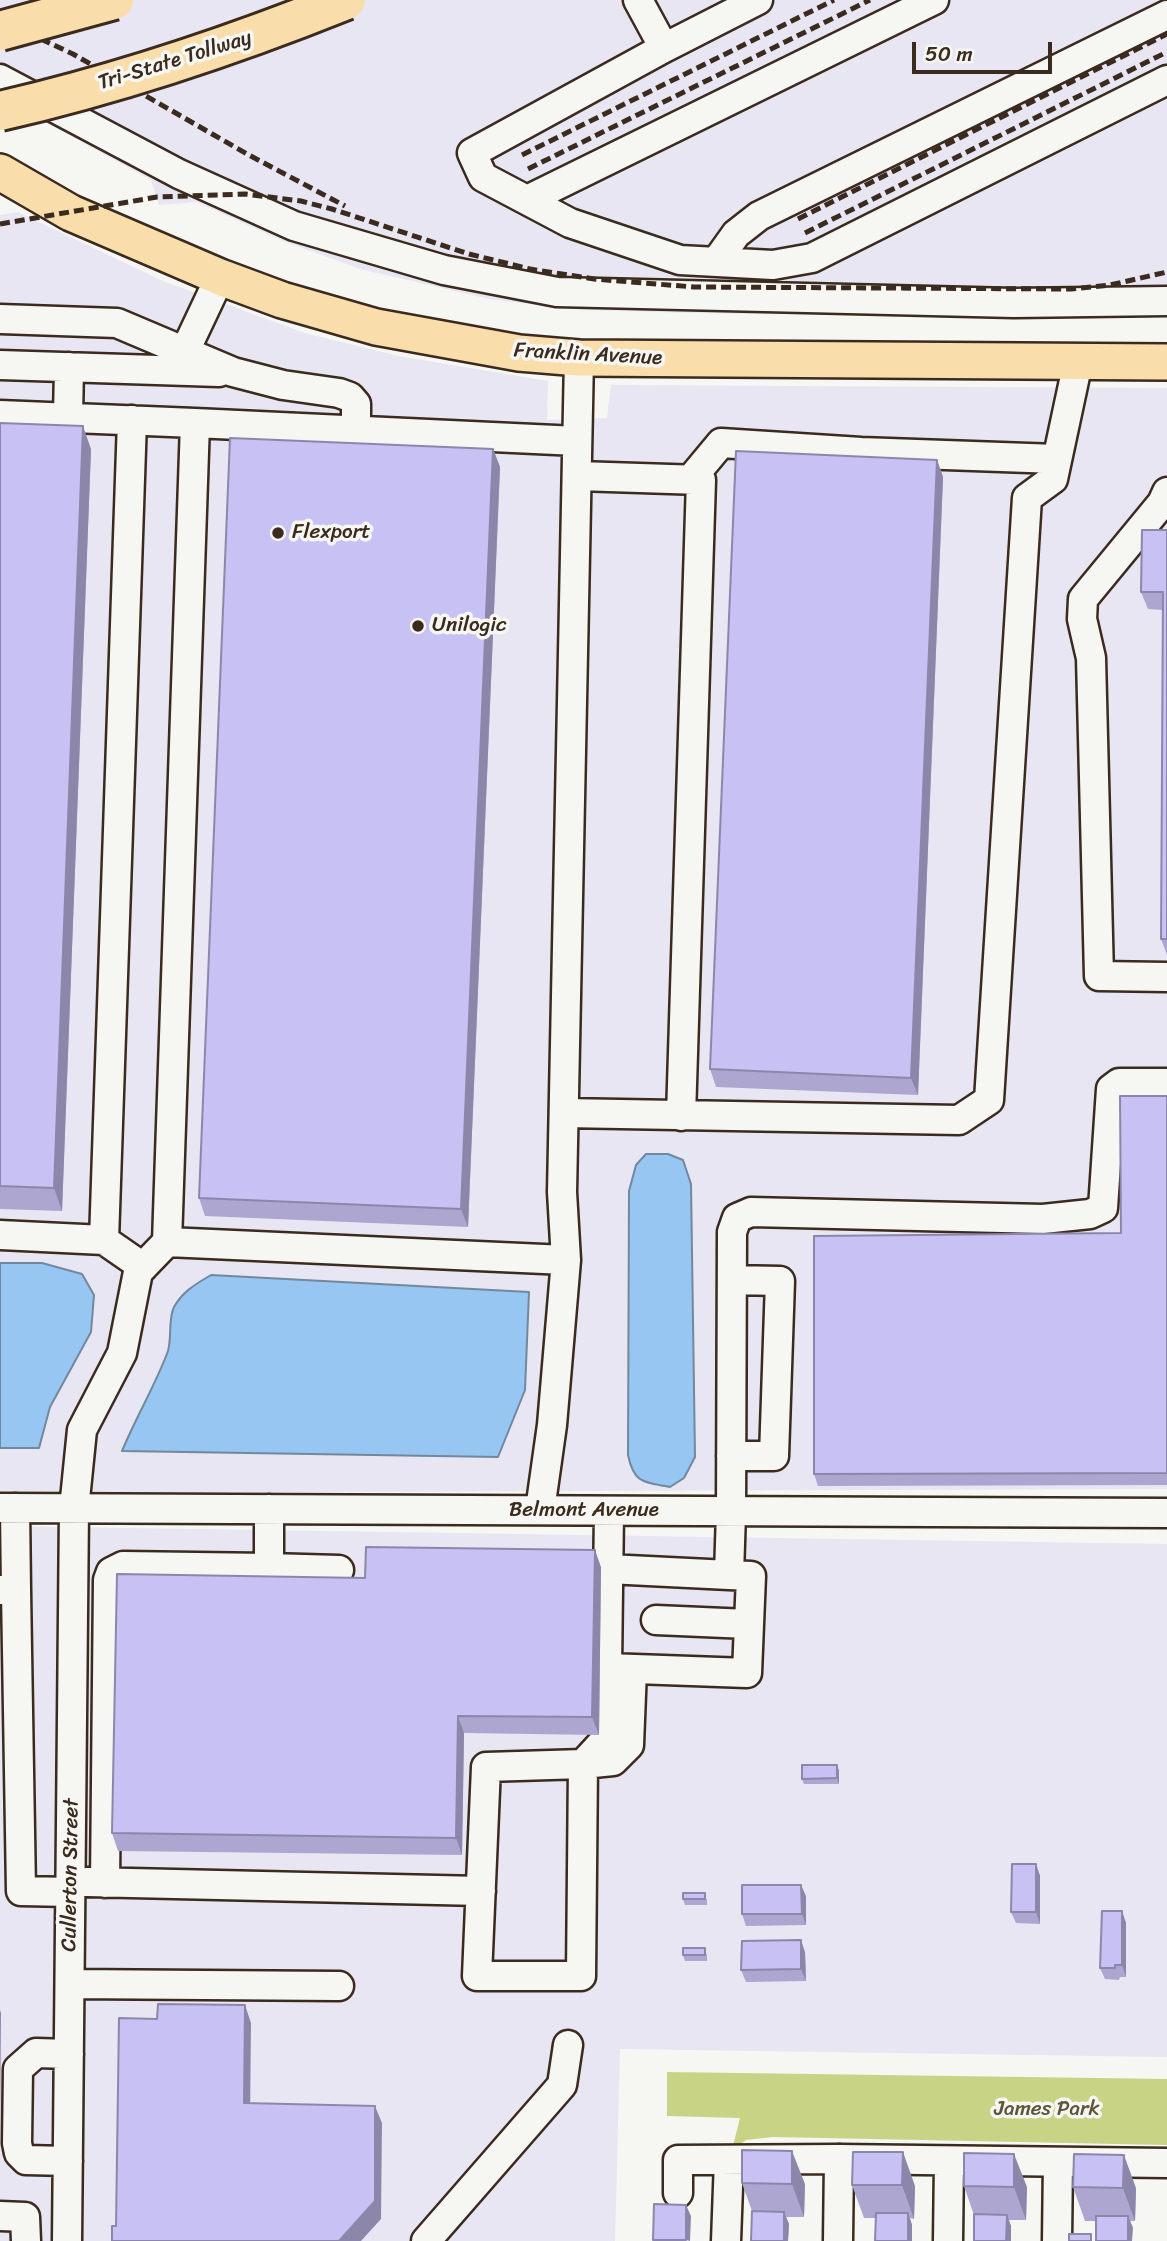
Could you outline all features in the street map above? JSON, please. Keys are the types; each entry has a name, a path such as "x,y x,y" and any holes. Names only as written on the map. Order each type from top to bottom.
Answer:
{"highway":[{"path":"0,31 114,0"},
{"name":"Tri-State Tollway","path":"0,111 56,98 246,40 346,0"}],"main road":[{"name":"Franklin Avenue","path":"0,172 71,213 220,277 282,300 376,327 519,353 579,358 1167,362"}],"street":[{"path":"638,0 664,48"},
{"path":"758,0 472,153 483,177 570,223 680,260 773,265 813,258 1167,80"},
{"path":"527,200 934,0"},
{"path":"716,262 736,234 759,216 1167,15"},
{"path":"0,79 178,174 294,226 444,270 558,292 1014,303 1167,301"},
{"path":"185,351 220,277"},
{"path":"0,319 117,323 233,372 283,386 339,393 350,397 356,404 356,430"},
{"path":"540,1510 552,1424 566,1260 562,1192 579,358"},
{"path":"564,1113 959,1120 989,1100 1027,498 1052,479 1078,362"},
{"path":"0,365 233,372"},
{"path":"68,418 69,368"},
{"path":"0,415 578,441"},
{"path":"104,1240 132,420"},
{"path":"0,1235 104,1240 143,1267 167,1242 195,423"},
{"path":"691,479 721,443 861,452 1057,459"},
{"path":"578,476 701,480 681,1116"},
{"path":"1166,499 1083,599 1083,619 1091,658 1099,976 1167,977"},
{"path":"729,1575 732,1232 737,1218 751,1212 1043,1219 1090,1214 1103,1208 1111,1089 1119,1083 1167,1083"},
{"path":"167,1242 566,1260"},
{"name":"Cullerton Street","path":"67,2231 74,1508 82,1430 122,1353 138,1272 143,1267"},
{"path":"731,1456 774,1456 780,1281 732,1280"},
{"path":"8,1508 8,1590 21,1891 105,1883 481,1891"},
{"name":"Belmont Avenue","path":"8,1508 1167,1513"},
{"path":"269,1509 269,1568"},
{"path":"583,1764 486,1767 477,1976 581,1976 583,1764 606,1739 619,1668 608,1569 609,1511"},
{"path":"105,1883 108,1580 111,1572 117,1568 339,1570"},
{"path":"608,1569 751,1576 747,1673 619,1668"},
{"path":"656,1620 748,1624"},
{"path":"73,1653 107,1654"},
{"path":"70,1984 340,1986"},
{"path":"426,2241 562,2085 568,2045"},
{"path":"68,2161 26,2160 19,2153 17,2143 18,2069 36,2053 69,2054"},
{"path":"838,2241 839,2159"},
{"path":"678,2193 678,2160 1167,2163"},
{"path":"726,2241 729,2160"},
{"path":"948,2241 949,2161"},
{"path":"1057,2241 1058,2162"},
{"path":"17,2225 67,2231"}],"shaded area":[{"path":"0,0 1167,0 1167,317 738,314 583,310 494,300 360,269 283,241 197,202 159,205 151,180 0,97"},
{"path":"18,212 163,281 305,333 398,356 548,381 547,420 607,418 611,385 1167,388 1167,1489 0,1493 0,215"},
{"path":"0,1526 1167,1544 1167,2057 620,2049 615,2241 0,2241"}],"green space":[{"name":"James Park","path":"667,2072 1167,2079 1167,2145 773,2137 746,2140 732,2150 740,2118 667,2116"}],"water":[{"path":"646,1154 668,1154 683,1160 691,1184 695,1457 684,1478 670,1487 637,1477 628,1455 629,1191 636,1165"},
{"path":"0,1263 42,1263 82,1274 94,1295 91,1332 50,1407 39,1448 0,1448"},
{"path":"211,1275 529,1292 525,1390 498,1457 122,1451 168,1351 174,1307 186,1292"}],"building":[{"path":"0,423 83,426 54,1188 0,1186"},
{"path":"230,438 493,449 461,1209 199,1198"},
{"path":"736,451 937,460 911,1078 710,1069"},
{"path":"1142,530 1167,530 1167,939 1161,939 1163,592 1141,592"},
{"path":"1120,1096 1167,1096 1167,1473 814,1474 814,1236 1121,1233"},
{"path":"366,1547 595,1550 592,1717 458,1716 456,1838 112,1833 117,1574 365,1578"},
{"path":"802,1765 837,1765 837,1778 802,1779"},
{"path":"1012,1864 1036,1864 1036,1912 1011,1912"},
{"path":"742,1885 801,1885 802,1914 742,1914"},
{"path":"683,1893 705,1893 705,1899 683,1899"},
{"path":"1102,1911 1122,1911 1122,1965 1115,1965 1115,1968 1100,1968"},
{"path":"801,1940 801,1969 741,1970 742,1941"},
{"path":"683,1948 705,1948 705,1955 683,1955"},
{"path":"158,2004 245,2005 244,2103 375,2106 375,2201 339,2241 112,2241 112,2226 116,2226 119,2018 157,2019"},
{"path":"742,2150 792,2151 792,2184 742,2183"},
{"path":"853,2152 903,2152 902,2185 852,2185"},
{"path":"964,2153 1014,2154 1014,2187 964,2186"},
{"path":"1074,2154 1124,2155 1123,2188 1073,2187"},
{"path":"654,2204 686,2205 686,2240 653,2240"},
{"path":"752,2211 784,2212 784,2241 751,2241"},
{"path":"876,2213 908,2213 908,2241 875,2241"},
{"path":"974,2214 1007,2215 1006,2241 974,2241"},
{"path":"1096,2216 1128,2216 1128,2241 1096,2241"},
{"path":"1069,2234 1091,2234 1091,2241 1069,2241"}],"railway":[{"path":"522,155 834,0"},
{"path":"528,169 870,0"},
{"path":"0,20 73,54 247,154 345,206"},
{"path":"798,219 1167,34"},
{"path":"805,233 1167,52"},
{"path":"0,224 157,197 245,194 301,201 469,254 530,269 594,279 694,287 1071,289 1110,285 1167,272"}],"place":[{"name":"Flexport","path":"278,533"},
{"name":"Unilogic","path":"418,626"}]}
